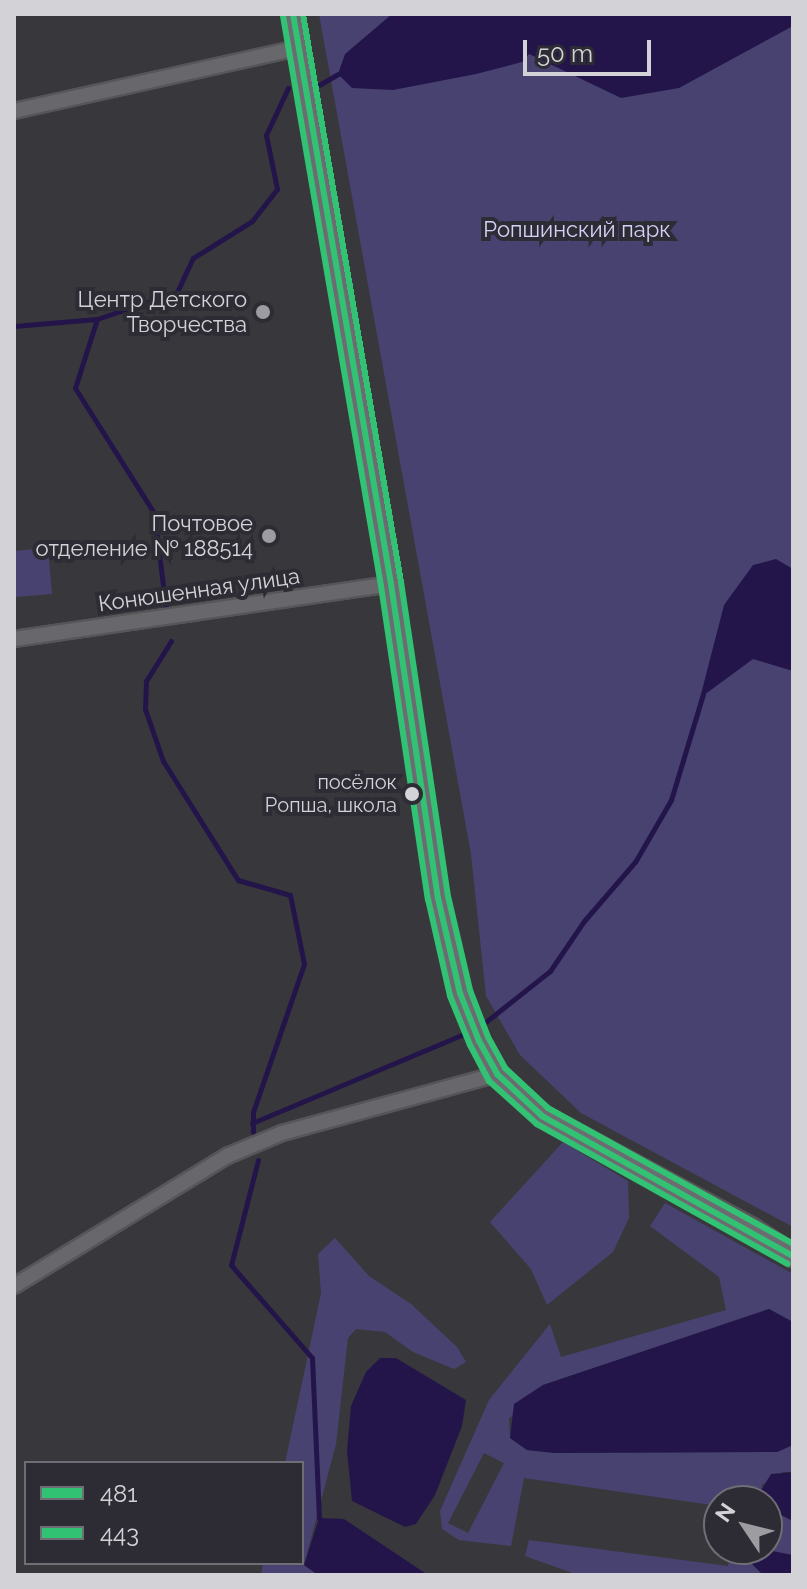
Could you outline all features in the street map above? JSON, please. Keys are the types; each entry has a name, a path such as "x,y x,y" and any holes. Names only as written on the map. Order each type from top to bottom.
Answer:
{"main road":[{"path":"293,14 391,584 438,898 460,993 497,1074 542,1116 752,1229 793,1256"}],"street":[{"path":"14,111 299,48"},
{"name":"Конюшенная улица","path":"14,639 391,584"},
{"path":"14,1286 227,1156 282,1133 497,1074"}],"green space":[{"name":"Ропшинский парк","path":"319,14 793,14 793,1227 581,1113 520,1055 486,996 471,854"},
{"path":"48,548 52,594 14,597 14,551"},
{"path":"563,1142 628,1181 629,1218 613,1252 547,1305 531,1269 490,1222"},
{"path":"665,1203 793,1274 793,1322 769,1309 543,1385 509,1419 510,1438 527,1450 555,1453 777,1452 793,1445 793,1472 783,1472 762,1485 703,1485 703,1504 524,1478 511,1546 459,1540 442,1529 440,1511 489,1400 550,1324 561,1357 726,1310 719,1277 650,1226","holes":["484,1453 504,1463 468,1533 448,1523"]},
{"path":"335,1238 369,1276 411,1304 457,1347 466,1362 454,1369 413,1352 385,1332 356,1329 348,1338 336,1444 304,1565 304,1461 285,1461 321,1293 318,1254"},
{"path":"783,1516 793,1521 793,1555 783,1556"},
{"path":"529,1540 728,1566 753,1565 763,1575 578,1575 525,1556"},
{"path":"263,1565 304,1565 318,1575 261,1575"}],"shaded area":[{"path":"392,14 793,14 793,26 679,88 621,98 529,54 522,62 393,90 352,88 338,74 345,54"},
{"path":"776,559 793,569 793,671 753,659 700,698 724,605 753,565"},
{"path":"769,1309 793,1322 793,1445 777,1452 555,1453 527,1450 510,1438 514,1404 543,1385"},
{"path":"380,1358 396,1358 466,1400 462,1426 435,1495 416,1524 405,1527 352,1501 347,1451 351,1406 366,1372"},
{"path":"793,1472 793,1521 783,1516 783,1485 764,1485 771,1474"},
{"path":"319,1518 344,1519 428,1575 318,1575 304,1565"},
{"path":"783,1553 793,1555 793,1575 763,1575 753,1565 783,1565"}],"waterway":[{"path":"319,85 338,74"},
{"path":"97,319 177,292 193,258 252,221 277,189 266,135 288,88"},
{"path":"14,326 97,319 75,388 154,513 166,609"},
{"path":"171,641 146,681 145,709 163,761 238,880 290,895 304,964 253,1112 253,1132"},
{"path":"478,1028 550,971 584,921 635,862 671,800 703,694"},
{"path":"252,1123 469,1032"},
{"path":"258,1160 231,1265 312,1358 319,1518"}],"transit line":[{"name":"481","path":"293,14 391,584 438,898 460,993 479,1041 497,1074 542,1116 793,1256"},
{"path":"303,14 401,582 448,896 470,990 488,1037 505,1068 548,1108 793,1244"},
{"name":"443","path":"283,16 381,586 428,899 450,996 489,1081 537,1124 788,1264"}],"place":[{"name":"Центр Детского Творчества","path":"263,312"},
{"name":"Почтовое отделение № 188514","path":"269,536"},
{"name":"посёлок Ропша, школа","path":"412,794"}]}
